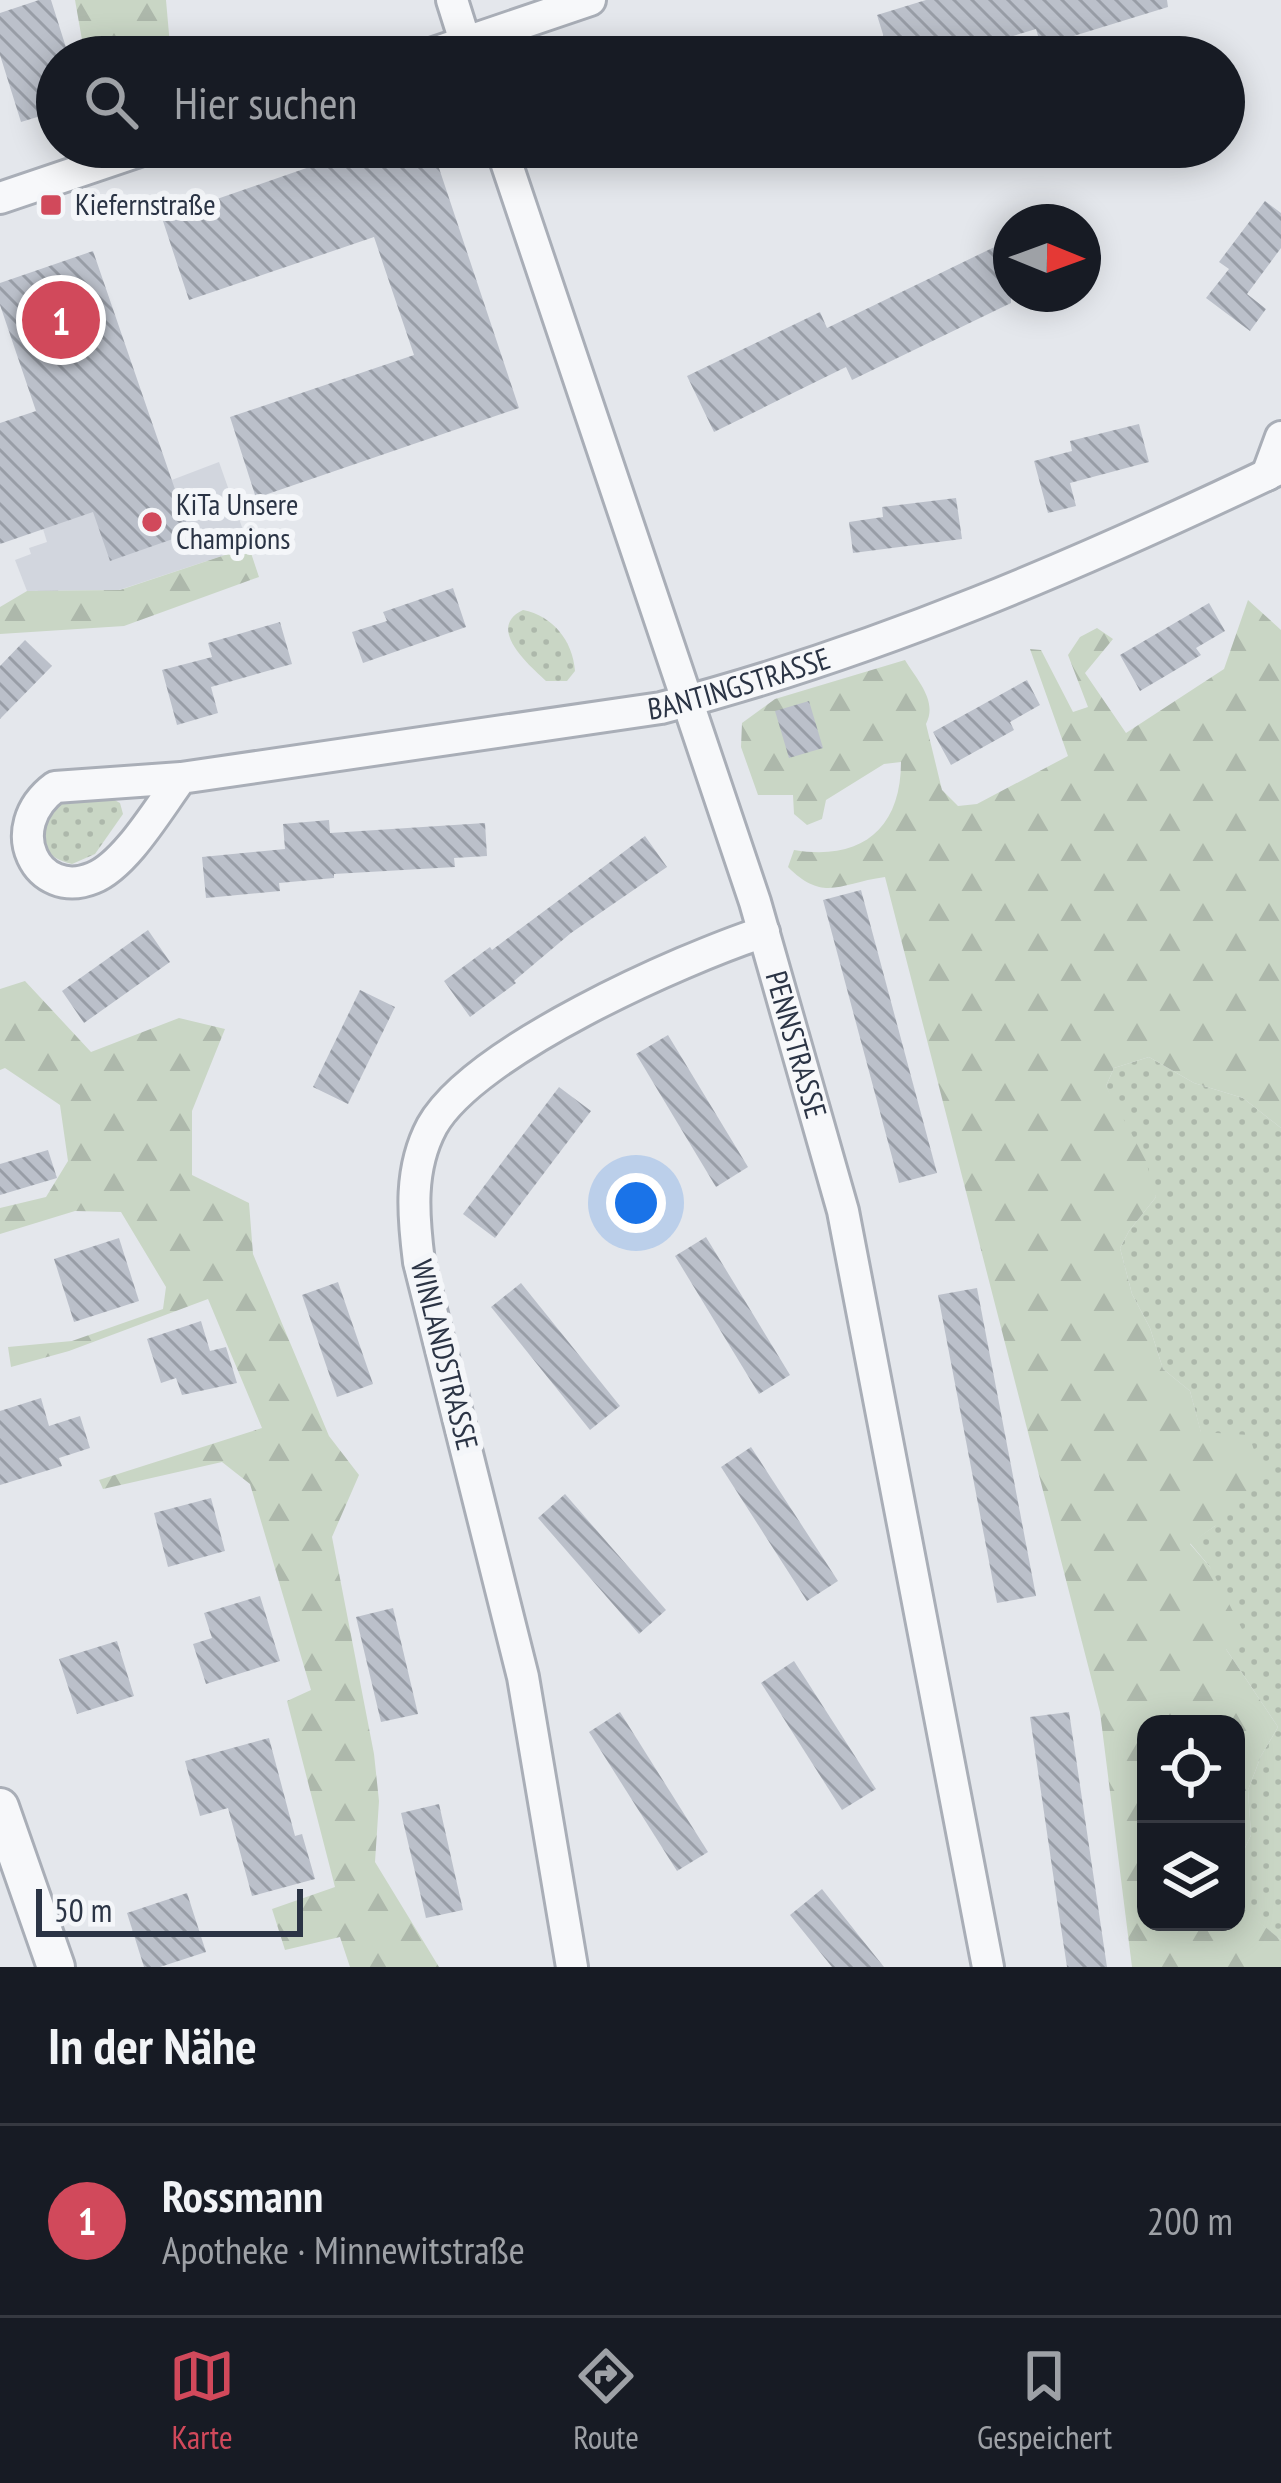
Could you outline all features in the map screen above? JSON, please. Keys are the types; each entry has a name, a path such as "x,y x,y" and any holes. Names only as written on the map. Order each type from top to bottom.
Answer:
{"street":[{"path":"452,0 464,36"},
{"path":"502,36 590,0"},
{"path":"0,198 89,168"},
{"name":"PENNSTRASSE","path":"508,168 764,932 843,1211 988,1967"},
{"name":"BANTINGSTRASSE","path":"181,778 126,851 94,878 75,882 56,878 40,868 29,852 25,833 29,814 39,798 55,787 181,778 688,700 877,640 1012,591 1274,471 1281,437"},
{"name":"WINLANDSTRASSE","path":"572,1967 523,1677 419,1262 412,1208 417,1168 432,1127 451,1101 499,1058 611,998 764,932"},
{"path":"0,1808 56,1967"}],"shaded area":[{"name":"KiTa Unsere Champions","path":"219,462 249,547 119,590 27,591 15,560 47,542 43,529"}],"green space":[{"path":"75,0 166,0 169,36 81,36"},
{"path":"249,547 259,577 124,626 0,634 0,607 27,591 120,590"},
{"path":"1248,600 1281,630 1281,1128 1243,1098 1194,1083 1149,1057 1114,1068 1106,1086 1146,1161 1156,1197 1120,1248 1132,1294 1150,1328 1163,1369 1190,1391 1201,1432 1249,1435 1263,1477 1215,1526 1190,1544 1210,1567 1242,1629 1226,1649 1278,1727 1248,1790 1251,1835 1245,1848 1245,1715 1137,1715 1137,1931 1245,1931 1245,1910 1281,1940 1281,1967 1132,1967 1100,1712 885,877 823,888 788,867 794,850 838,851 872,836 893,806 901,762 884,764 826,800 822,819 807,825 794,814 793,795 758,795 741,747 742,723 775,699 905,660 928,699 926,724 942,790 958,806 977,804 1068,756 1030,649 1041,650 1073,712 1088,707 1068,655 1080,637 1097,628 1113,639 1085,673 1126,733 1224,669"},
{"path":"523,610 544,618 566,640 575,671 567,681 546,681 514,647 508,627"},
{"path":"109,797 120,803 123,814 95,854 72,864 51,854 44,843 42,819 60,802"},
{"path":"25,981 91,1052 179,1018 225,1029 192,1111 192,1175 249,1203 253,1254 329,1436 359,1475 332,1537 374,1754 379,1801 375,1862 439,1967 350,1967 340,1937 285,1950 272,1909 335,1887 287,1701 311,1690 250,1484 222,1462 103,1489 99,1480 262,1428 208,1299 69,1351 11,1367 8,1347 72,1341 163,1309 166,1287 121,1212 75,1211 0,1234 0,1208 46,1197 68,1161 60,1105 5,1068 0,1070 0,989"},
{"path":"1149,1057 1194,1083 1243,1098 1281,1128 1281,1940 1245,1911 1245,1848 1251,1835 1248,1790 1278,1727 1226,1649 1210,1567 1190,1543 1215,1526 1248,1436 1201,1433 1190,1391 1163,1369 1150,1328 1132,1294 1120,1248 1156,1197 1106,1086 1114,1068"}],"building":[{"path":"51,0 62,36 36,36 36,117 21,122 0,55 0,13"},
{"path":"926,0 1167,0 1168,7 1074,36 1038,36 1036,29 1013,36 884,36 877,15"},
{"path":"306,168 439,168 519,408 256,498 230,417 414,355 374,237 189,300 162,218"},
{"path":"1265,201 1281,213 1281,248 1247,294 1266,309 1250,331 1206,298 1229,269 1219,262"},
{"path":"993,248 993,312 852,380 846,367 714,432 687,376 820,312 827,328"},
{"path":"93,251 190,533 110,561 93,512 0,544 0,423 36,411 0,305 0,283"},
{"path":"1139,424 1149,462 1070,483 1076,506 1048,513 1034,461 1072,451 1070,441"},
{"path":"956,498 962,539 853,553 849,522 883,517 882,507"},
{"path":"453,588 466,627 363,663 352,632 387,621 383,612"},
{"path":"1209,603 1225,631 1196,648 1201,655 1140,691 1120,655"},
{"path":"280,622 292,664 211,687 218,713 177,725 162,670 212,657 208,643"},
{"path":"25,640 52,666 0,719 0,666"},
{"path":"1027,680 1040,705 1010,722 1014,730 951,765 933,732"},
{"path":"809,701 823,748 789,758 775,711"},
{"path":"329,820 330,833 485,823 487,856 454,858 455,867 334,874 334,878 279,883 280,891 206,898 202,857 285,849 283,824"},
{"path":"645,836 667,867 571,933 470,1017 444,981"},
{"path":"861,890 937,1173 899,1183 823,900"},
{"path":"148,930 170,962 84,1023 62,991"},
{"path":"360,990 395,1007 348,1104 313,1087"},
{"path":"668,1035 748,1167 716,1187 636,1054"},
{"path":"559,1087 591,1111 495,1238 463,1214"},
{"path":"48,1150 57,1178 0,1195 0,1164"},
{"path":"706,1237 790,1375 759,1394 675,1256"},
{"path":"119,1238 139,1301 74,1322 54,1259"},
{"path":"338,1282 373,1384 337,1397 302,1295"},
{"path":"521,1283 620,1406 590,1430 491,1307"},
{"path":"977,1288 1036,1596 997,1603 938,1295"},
{"path":"201,1321 210,1351 226,1347 237,1383 182,1395 176,1378 161,1383 147,1339"},
{"path":"41,1398 49,1426 80,1416 90,1448 59,1458 62,1466 0,1485 0,1411"},
{"path":"751,1447 838,1581 807,1601 721,1467"},
{"path":"565,1494 666,1610 639,1634 538,1518"},
{"path":"211,1498 225,1551 168,1567 154,1513"},
{"path":"260,1596 280,1661 206,1684 193,1644 212,1638 204,1613"},
{"path":"393,1608 418,1714 381,1722 356,1617"},
{"path":"117,1641 134,1696 77,1714 59,1659"},
{"path":"794,1661 876,1789 842,1810 761,1683"},
{"path":"620,1712 708,1852 677,1871 589,1732"},
{"path":"1069,1712 1107,1967 1067,1967 1057,1901 1030,1717"},
{"path":"269,1738 295,1836 302,1834 315,1879 252,1896 228,1808 200,1816 185,1761"},
{"path":"439,1804 463,1910 426,1918 401,1813"},
{"path":"822,1889 884,1967 832,1967 790,1915"},
{"path":"187,1893 206,1952 160,1967 144,1967 127,1913"}],"place":[{"name":"Kiefernstraße","path":"51,205"},
{"name":"Rossmann","path":"61,320"},
{"name":"KiTa Unsere Champions","path":"152,522"}]}
